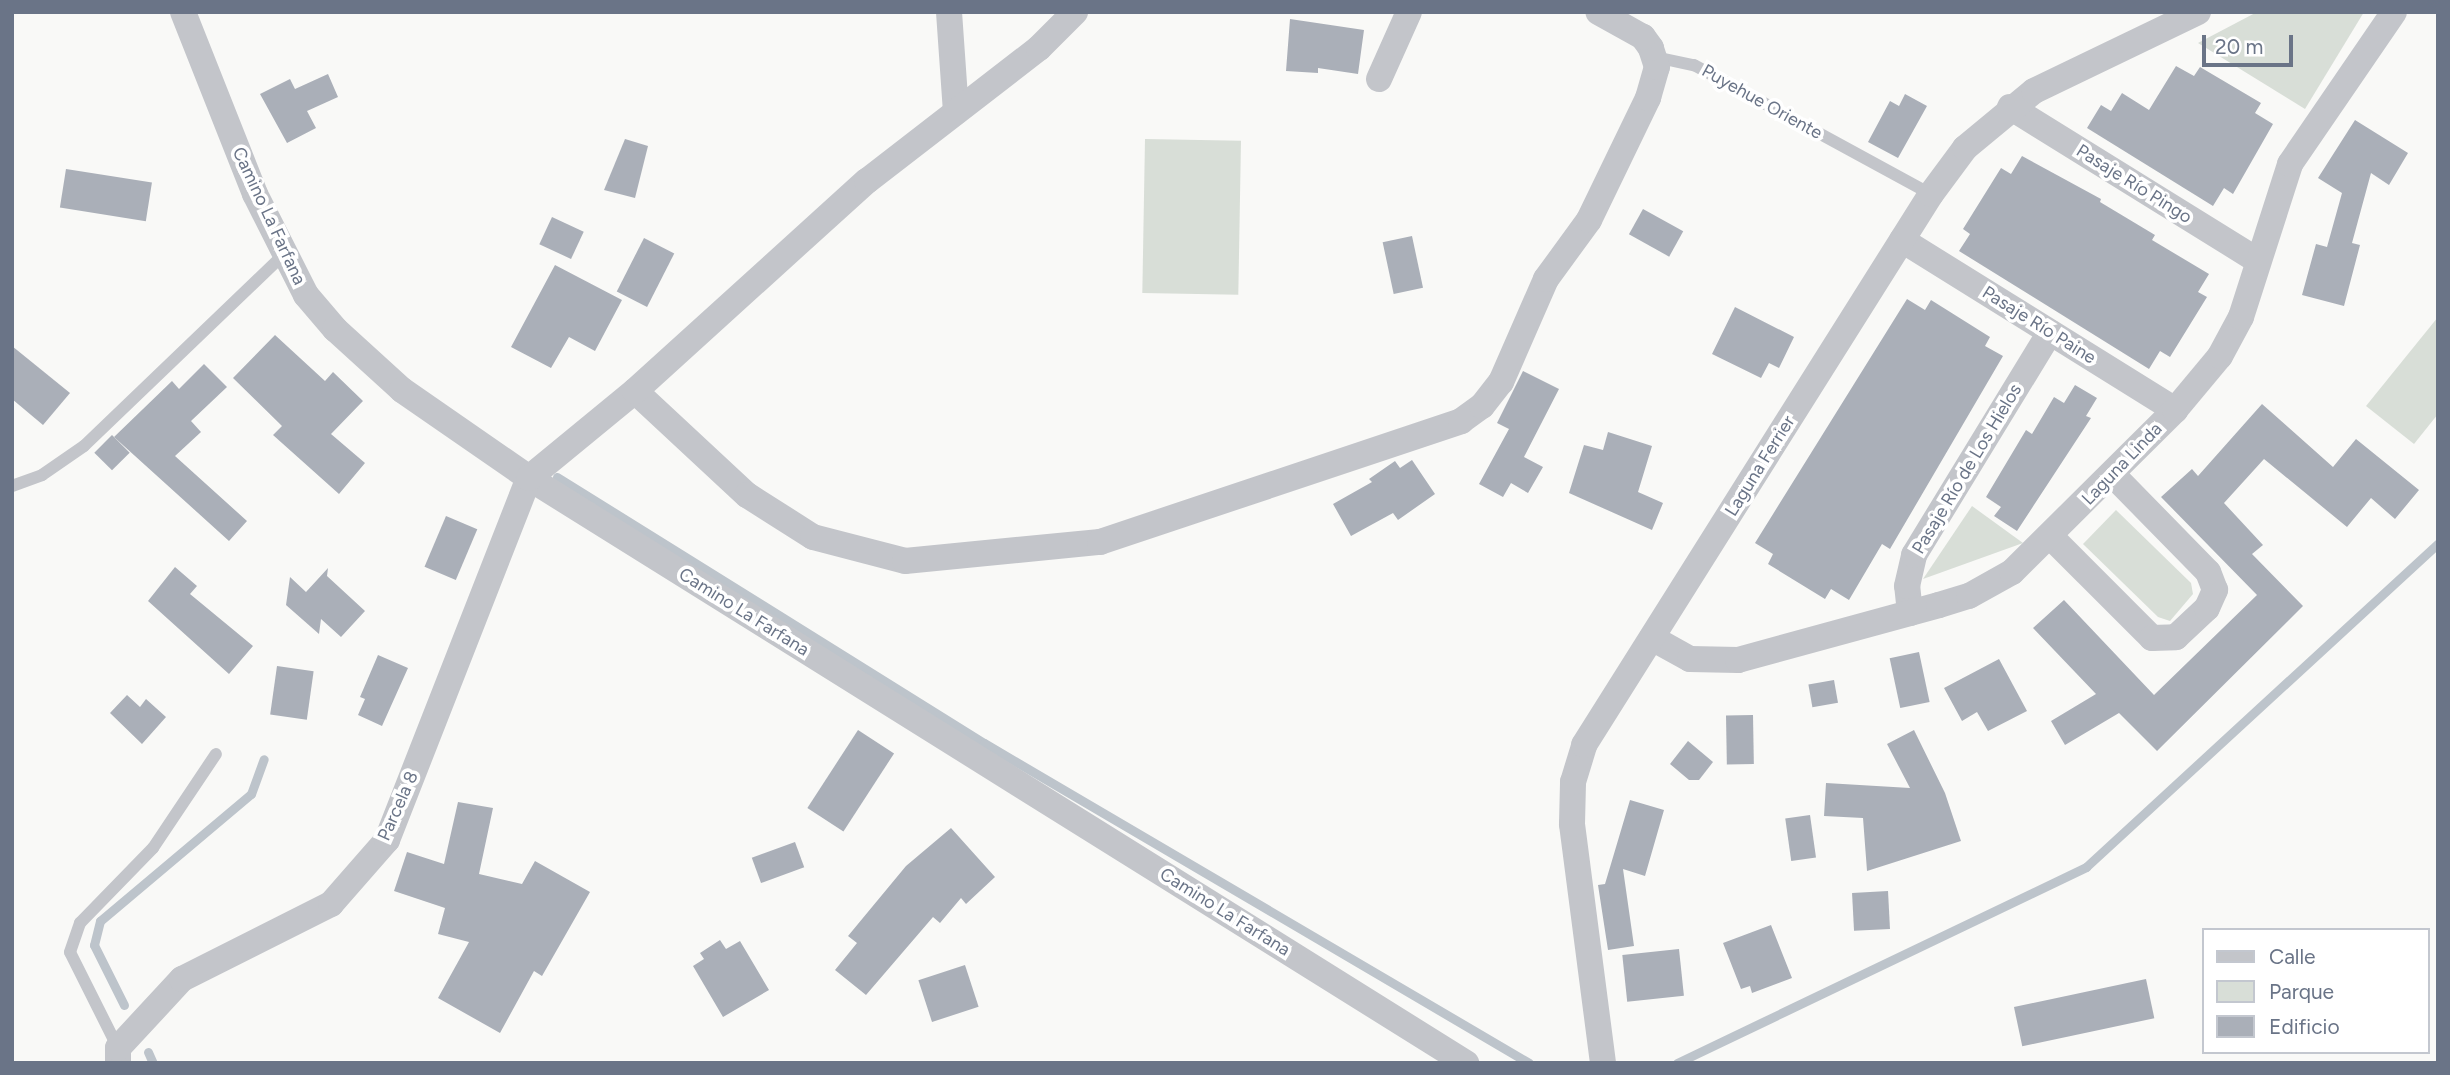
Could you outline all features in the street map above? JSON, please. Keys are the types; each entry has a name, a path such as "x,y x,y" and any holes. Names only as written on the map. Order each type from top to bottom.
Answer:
{"street":[{"name":"Camino La Farfana","path":"183,12 284,254 306,295 367,361 528,478 1466,1063"},
{"path":"949,12 957,112"},
{"path":"528,478 635,391 867,181 1039,48 1074,12"},
{"path":"1379,79 1409,12"},
{"path":"635,391 747,495 813,537 905,561 1100,542 1434,431 1482,406 1516,356 1546,279 1589,220 1648,98 1655,57 1643,37 1598,12"},
{"name":"Laguna Ferrier","path":"1603,1063 1572,824 1573,782 1584,745 1931,194 1965,148 2010,107 2060,78 2199,12"},
{"name":"Laguna Linda","path":"1652,638 1690,659 1726,662 1910,613 1988,587 2051,537 2175,410 2232,335 2290,164 2394,12"},
{"name":"Pasaje Río Pingo","path":"2010,107 2258,261"},
{"name":"Pasaje Río Paine","path":"1902,240 2175,410"},
{"name":"Pasaje Río de Los Hielos","path":"1910,613 1907,586 1914,555 2050,332"},
{"path":"2051,537 2152,638 2176,637 2207,608 2215,590 2208,572 2112,474"},
{"name":"Parcela 8","path":"118,1056 182,979 331,904 387,840 528,478"}],"lane":[{"name":"Puyehue Oriente","path":"1655,57 1694,65 1931,194"},
{"path":"12,486 42,475 84,446 284,254"},
{"path":"118,1056 70,952 80,923 153,848 216,754"}],"green space":[{"path":"2257,12 2364,12 2305,109 2198,43"},
{"path":"1145,139 1241,141 1238,295 1142,293"},
{"path":"2438,317 2438,414 2414,444 2366,406"},
{"path":"1972,506 2023,543 1923,579"},
{"path":"2116,510 2191,583 2193,594 2170,621 2158,617 2083,544"}],"building":[{"path":"1290,19 1364,30 1358,74 1318,68 1318,73 1286,71"},
{"path":"2176,66 2194,76 2200,67 2261,103 2255,113 2273,124 2233,194 2224,188 2213,206 2087,128 2101,105 2111,111 2122,93 2149,110"},
{"path":"328,74 338,97 307,111 316,128 287,143 260,94 290,79 295,89"},
{"path":"1905,94 1927,106 1898,158 1868,142 1890,101 1899,106"},
{"path":"2355,120 2408,153 2389,185 2371,173 2352,243 2360,245 2344,306 2302,295 2316,244 2327,247 2342,193 2318,178"},
{"path":"625,139 648,146 635,198 604,190"},
{"path":"2022,156 2101,199 2100,202 2155,235 2152,240 2209,274 2198,292 2207,297 2170,357 2160,351 2149,369 1959,251 1970,234 1963,229 2001,168 2011,174"},
{"path":"66,169 152,183 146,221 60,208"},
{"path":"1643,209 1683,231 1669,257 1629,234"},
{"path":"552,217 584,232 571,259 539,244"},
{"path":"1412,236 1423,288 1394,294 1383,242"},
{"path":"644,238 674,253 647,307 617,291"},
{"path":"555,265 622,300 595,351 569,337 551,368 511,347"},
{"path":"1907,299 1925,310 1931,300 1990,337 1985,346 2003,356 1890,549 1882,544 1849,600 1831,589 1825,599 1768,564 1773,554 1755,543"},
{"path":"1735,307 1794,337 1779,368 1769,363 1761,378 1712,354"},
{"path":"275,335 325,381 333,372 363,401 331,434 365,463 339,494 273,435 282,426 233,378"},
{"path":"12,346 70,393 43,425 12,399"},
{"path":"204,364 227,387 191,421 201,432 175,456 247,521 229,541 114,437 172,381 179,389"},
{"path":"1523,371 1559,389 1524,457 1543,467 1528,493 1511,483 1503,497 1479,484 1509,429 1497,423"},
{"path":"2075,385 2097,398 2086,416 2091,418 2017,531 1994,516 2001,507 1986,497 2026,430 2032,434 2054,397 2064,403"},
{"path":"2262,404 2333,467 2356,439 2419,490 2395,519 2371,498 2347,527 2264,459 2224,503 2263,545 2252,554 2303,606 2157,751 2119,713 2065,745 2051,721 2096,694 2033,628 2064,600 2154,695 2257,595 2161,497 2192,469 2198,476"},
{"path":"1608,432 1652,446 1638,492 1663,503 1652,530 1569,493 1584,445 1603,450"},
{"path":"112,435 130,453 112,470 94,453"},
{"path":"1412,460 1435,494 1398,520 1393,513 1351,536 1333,504 1372,482 1369,479 1395,461 1400,468"},
{"path":"446,516 477,529 456,580 425,567"},
{"path":"175,567 197,586 190,594 253,646 229,674 148,601"},
{"path":"328,568 327,576 365,611 341,637 321,619 319,634 286,605 290,577 306,592"},
{"path":"1919,652 1930,702 1900,708 1890,658"},
{"path":"378,655 408,668 382,726 358,715 365,699 360,697"},
{"path":"1999,659 2027,711 1988,731 1977,712 1962,721 1944,688"},
{"path":"277,666 314,671 307,720 270,715"},
{"path":"1834,680 1838,703 1812,707 1808,685"},
{"path":"127,695 140,707 146,699 166,717 142,744 110,713"},
{"path":"1726,715 1753,715 1754,764 1727,764"},
{"path":"858,730 894,753 843,831 807,808"},
{"path":"1914,730 1945,793 1961,841 1867,871 1863,818 1824,816 1826,783 1910,788 1887,744"},
{"path":"1688,741 1713,762 1699,780 1689,780 1670,764"},
{"path":"1630,800 1664,810 1645,876 1623,869 1634,946 1608,950 1598,885 1605,884"},
{"path":"458,802 493,808 479,874 522,884 535,861 590,892 542,976 534,971 500,1033 438,998 469,942 438,934 445,908 394,891 407,852 444,864"},
{"path":"1810,815 1816,858 1791,861 1785,818"},
{"path":"951,828 995,877 966,904 961,898 940,923 933,917 866,995 835,970 857,943 848,936 906,866"},
{"path":"795,842 804,867 761,883 752,858"},
{"path":"1888,891 1890,929 1854,931 1852,893"},
{"path":"1771,925 1792,978 1752,993 1750,986 1741,989 1723,943"},
{"path":"720,940 726,949 740,941 769,990 723,1017 693,966 704,959 700,953"},
{"path":"1679,949 1684,996 1627,1002 1622,955"},
{"path":"965,965 979,1007 932,1022 918,980"},
{"path":"2146,979 2154,1018 2022,1046 2014,1007"}],"waterway":[{"path":"557,477 984,743 1529,1063"},
{"path":"1677,1063 2086,867 2438,543"},
{"path":"124,1005 94,945 100,921 251,794 264,759"},
{"path":"148,1052 153,1063"}]}
